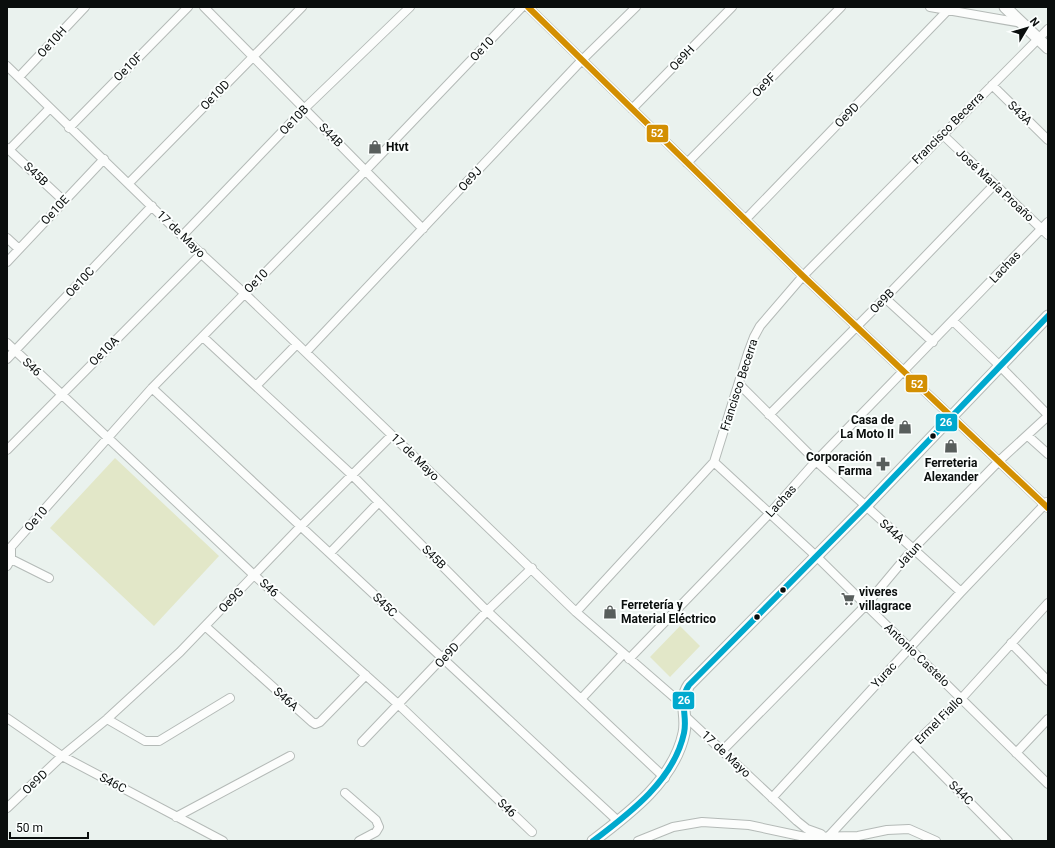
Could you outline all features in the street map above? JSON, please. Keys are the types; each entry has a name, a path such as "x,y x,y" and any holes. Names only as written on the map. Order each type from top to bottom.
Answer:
{"street":[{"name":"Oe10H","path":"19,77 85,7"},
{"name":"Oe10F","path":"69,128 188,7"},
{"name":"S44B","path":"204,7 423,229"},
{"name":"Oe10D","path":"129,184 302,7"},
{"name":"Oe10B","path":"182,236 305,108 410,7"},
{"name":"Oe10","path":"7,566 11,559 11,547 152,388 366,170 522,7"},
{"path":"528,7 803,276 951,417 1047,505"},
{"name":"Oe9J","path":"306,352 582,60 636,7"},
{"name":"Oe9H","path":"632,110 732,7"},
{"name":"Oe9F","path":"687,163 841,7"},
{"path":"930,7 1022,23"},
{"path":"1004,7 1048,48"},
{"name":"Oe9D","path":"746,220 948,10"},
{"name":"Francisco Becerra","path":"576,612 714,462 754,337 760,326 803,276 942,134 1048,29"},
{"name":"17 de Mayo","path":"7,66 69,128 104,159 182,236 202,253 306,352 576,612 626,656 684,711 772,798 807,829 829,836"},
{"name":"S43A","path":"992,85 1048,140"},
{"path":"8,149 50,108"},
{"name":"José María Proaño","path":"942,134 1048,235"},
{"name":"S45B","path":"8,149 64,201"},
{"name":"Oe10E","path":"7,262 104,159"},
{"name":"Oe9B","path":"769,415 994,185"},
{"name":"Oe10C","path":"7,359 152,206"},
{"name":"Lachas","path":"581,699 770,513 816,462 1048,222"},
{"path":"7,238 19,249"},
{"name":"Oe10A","path":"7,450 202,253"},
{"path":"885,298 933,342"},
{"path":"593,841 619,822 665,778 681,744 685,731 683,696 688,685 865,507 1048,316"},
{"path":"953,321 1048,415"},
{"name":"S45B","path":"203,337 352,475 487,611 665,778"},
{"name":"S46","path":"7,344 108,436 255,576 399,705 532,832"},
{"path":"256,386 297,344"},
{"name":"S44A","path":"739,384 816,462 912,550 961,592"},
{"name":"S45C","path":"152,388 302,525 443,660 619,822"},
{"name":"Jatun","path":"723,750 866,605 912,550 999,461 1028,436 1048,415"},
{"name":"Oe9G","path":"62,756 107,719 205,626 255,576 302,525 392,436"},
{"path":"1028,436 1048,454"},
{"name":"Antonio Castelo","path":"714,462 816,556 961,699 1047,781"},
{"path":"330,553 379,502"},
{"name":"Yurac","path":"772,798 961,592 1047,505"},
{"path":"11,559 49,578"},
{"name":"Oe9D","path":"362,742 443,660 487,611 532,568"},
{"name":"Ermel Fiallo","path":"829,836 913,745 961,699 1048,603"},
{"name":"S46A","path":"205,626 316,724 320,722 366,675"},
{"path":"1011,643 1048,681"},
{"path":"107,719 145,741 159,741 230,698"},
{"name":"S46C","path":"7,718 62,756 223,841"},
{"path":"1016,752 1048,719"},
{"name":"S44C","path":"913,745 1008,841"},
{"name":"Oe9D","path":"7,808 62,756"},
{"path":"176,816 290,756"},
{"path":"345,792 376,820 379,827 376,832 359,841"},
{"path":"638,841 673,827 702,822 749,825 805,837 858,836 896,828 909,829 936,841"}],"green space":[{"path":"115,458 219,556 154,626 50,528"},
{"path":"680,626 700,646 670,677 650,657"}],"transit line":[{"name":"52","path":"528,7 803,276 1048,508"},
{"name":"26","path":"593,841 649,794 671,766 679,750 684,733 684,697 689,685 865,507 1048,316"}],"place":[{"name":"Htvt","path":"375,147"},
{"name":"Casa de La Moto II","path":"905,427"},
{"name":"Ferreteria Alexander","path":"951,446"},
{"name":"Corporación Farma","path":"883,464"},
{"name":"viveres villagrace","path":"848,599"},
{"name":"Ferretería y Material Eléctrico","path":"610,612"}]}
